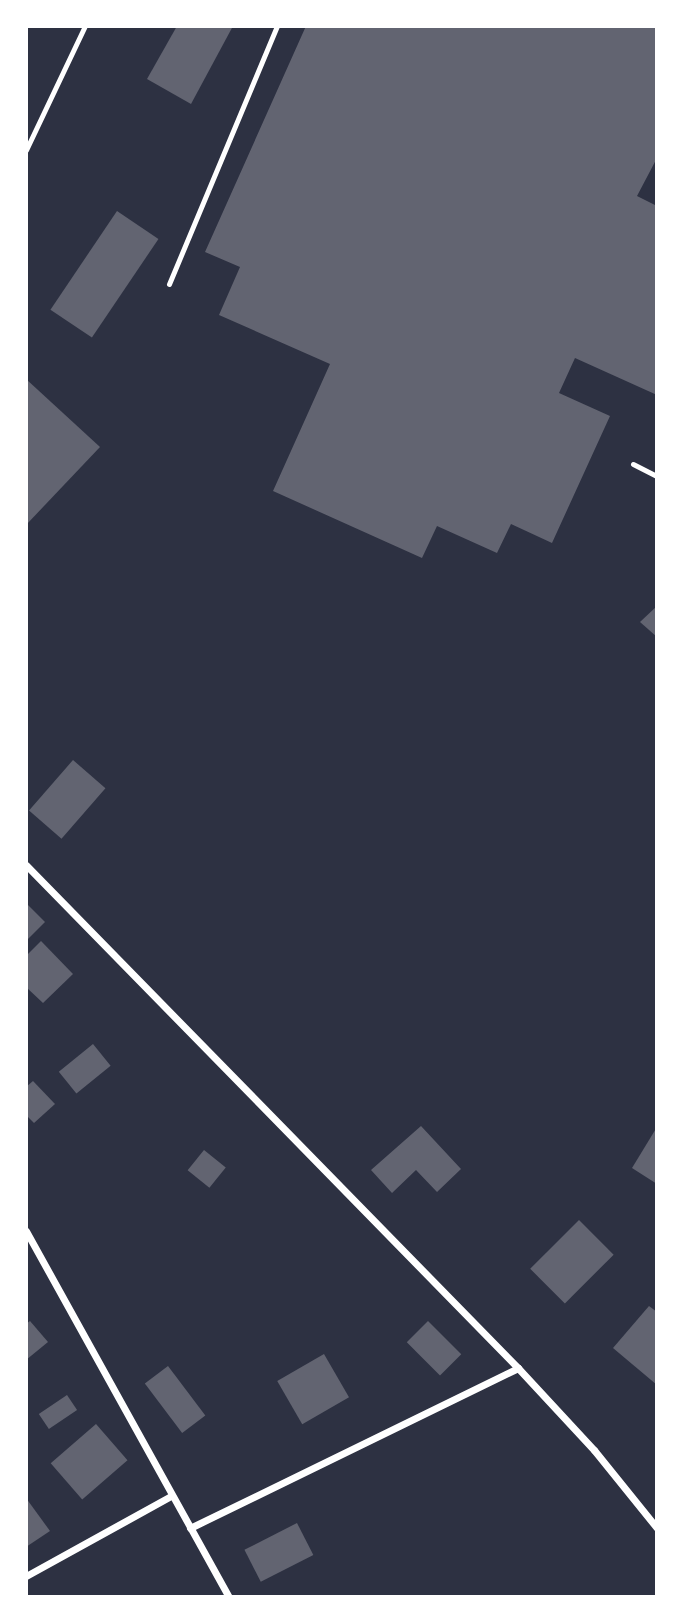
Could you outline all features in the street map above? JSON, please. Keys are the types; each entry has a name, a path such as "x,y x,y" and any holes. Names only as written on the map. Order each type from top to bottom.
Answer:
{"street":[{"path":"26,865 518,1368 594,1450 657,1528"},
{"path":"26,1231 229,1597"},
{"path":"190,1528 518,1368"},
{"path":"26,1576 172,1496"}],"lane":[{"path":"26,150 85,26"},
{"path":"169,284 277,26"},
{"path":"633,464 657,476"}],"building":[{"path":"177,26 233,26 191,104 147,79"},
{"path":"306,26 657,26 657,158 637,196 657,206 657,395 575,358 559,393 610,416 552,543 511,524 497,553 437,526 422,558 273,491 330,364 219,315 240,267 205,252"},
{"path":"117,211 158,239 92,338 50,310"},
{"path":"26,379 100,447 26,525"},
{"path":"657,606 657,637 640,622"},
{"path":"73,760 105,788 61,839 29,811"},
{"path":"26,903 45,922 26,941"},
{"path":"41,941 73,974 43,1003 26,987 26,956"},
{"path":"93,1044 111,1066 76,1093 59,1072"},
{"path":"33,1081 55,1104 34,1123 26,1115 26,1087"},
{"path":"421,1126 461,1169 437,1192 416,1170 392,1193 371,1170"},
{"path":"657,1127 657,1184 632,1168"},
{"path":"204,1150 226,1168 209,1188 188,1170"},
{"path":"579,1220 614,1255 565,1303 530,1269"},
{"path":"649,1306 657,1312 657,1385 613,1348"},
{"path":"30,1321 48,1342 26,1360 26,1324"},
{"path":"428,1321 461,1354 440,1375 407,1342"},
{"path":"324,1354 349,1397 302,1424 277,1381"},
{"path":"168,1366 205,1416 182,1433 145,1383"},
{"path":"67,1395 77,1410 49,1429 39,1414"},
{"path":"96,1424 127,1460 82,1500 51,1463"},
{"path":"26,1498 50,1531 26,1547"},
{"path":"297,1523 313,1555 261,1582 244,1550"}]}
